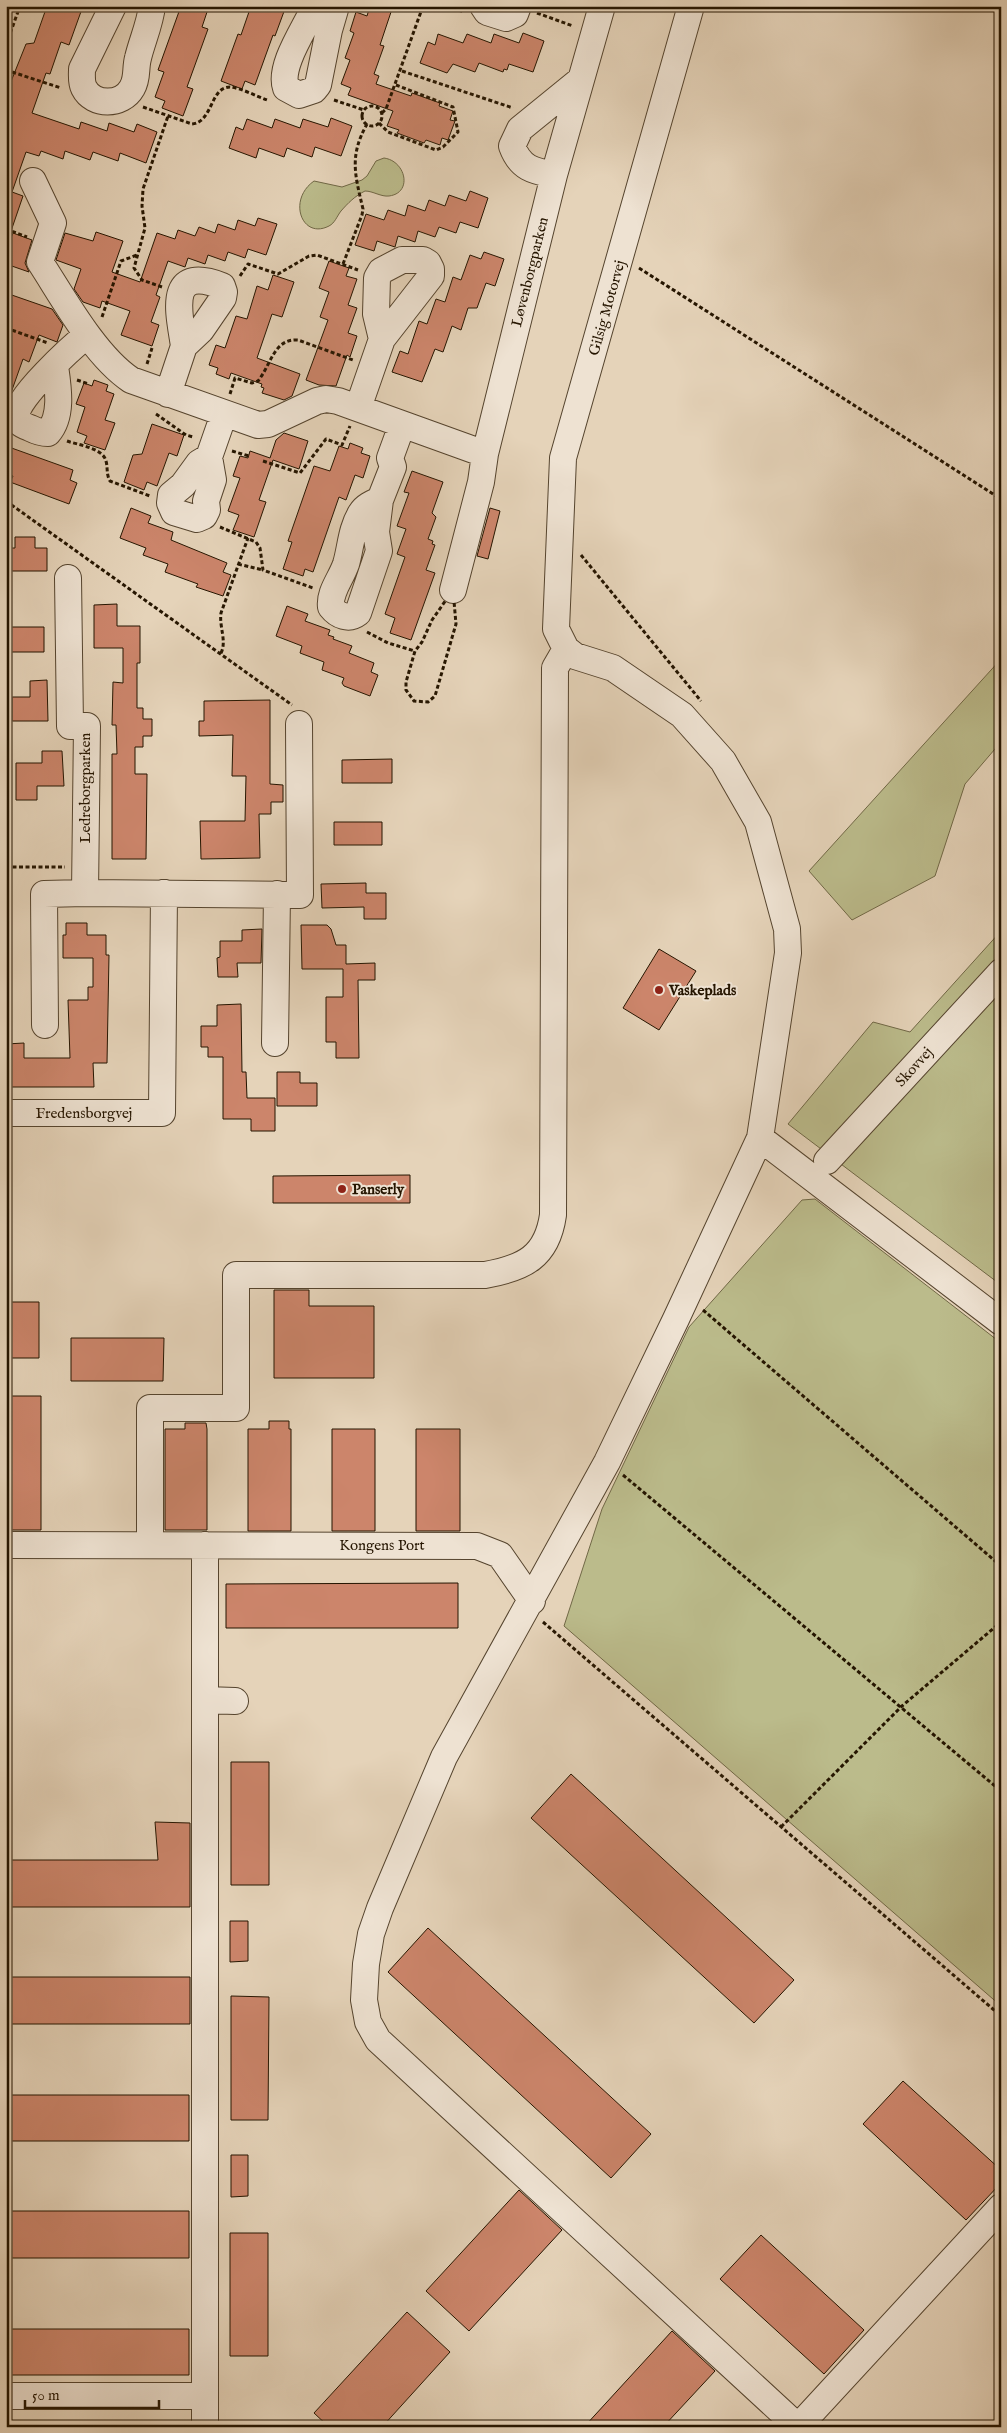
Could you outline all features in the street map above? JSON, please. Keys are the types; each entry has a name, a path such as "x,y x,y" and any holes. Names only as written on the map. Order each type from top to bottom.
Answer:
{"street":[{"path":"113,6 82,69 84,88 90,96 102,101 112,102 122,99 131,90 136,79 137,61 152,6"},
{"path":"315,6 304,26 283,77 286,88 299,95 314,90 320,79 329,30 336,6"},
{"path":"483,6 487,12 506,18 515,14 518,6"},
{"name":"Løvenborgparken","path":"453,590 481,482 485,454 554,174 579,81 602,6"},
{"name":"Gilsig Motorvej","path":"566,649 556,629 555,614 563,458 691,6"},
{"path":"554,174 530,170 522,164 515,156 512,146 514,137 528,121 579,81"},
{"path":"33,181 53,223 40,262 79,344 158,401 224,414 258,425 268,424 317,401 326,399 338,401 485,454"},
{"path":"358,408 382,339 430,276 431,268 423,260 402,260 381,271 377,278 376,314 382,339"},
{"path":"158,401 184,346 201,330 223,298 222,286 195,281 182,287 179,293 178,308 184,346"},
{"path":"79,344 59,397 56,422 48,433 42,433 23,426 18,421 16,415 20,405 35,384 79,344"},
{"path":"211,451 193,468 183,486 171,495 170,503 174,512 201,519 207,510 206,501 213,480 211,451 224,414"},
{"path":"380,500 369,505 362,512 350,540 346,564 332,595 331,608 344,616 354,616 361,608 379,551 376,532 380,500 393,467 390,458 402,425"},
{"name":"Ledreborgparken","path":"68,578 70,726 87,726 85,893"},
{"path":"150,1545 150,1408 236,1408 236,1276 485,1275 507,1271 528,1262 542,1249 550,1234 553,1215 555,668 566,649 575,656 613,668 682,715 723,762 758,822 787,930 788,953 760,1138 607,1462 532,1601 444,1757 380,1908 371,1934 366,1964 364,2000 368,2022 378,2040 798,2427 1001,2207"},
{"path":"45,1025 44,894 300,895 299,724"},
{"name":"Fredensborgvej","path":"6,1113 162,1113 164,893"},
{"path":"275,1043 277,894"},
{"name":"Skovvej","path":"827,1162 1001,972"},
{"path":"760,1138 1001,1322"},
{"name":"Kongens Port","path":"6,1544 477,1546 500,1555 532,1601"},
{"path":"205,1545 205,2427"},
{"path":"205,1700 235,1700"},
{"path":"6,2396 204,2396"}],"path":[{"path":"6,45 20,6"},
{"path":"382,113 375,106 369,106 364,110 362,116 367,124 373,126 379,123 396,86 423,6"},
{"path":"518,6 593,33"},
{"path":"6,70 67,90 84,88"},
{"path":"402,70 519,110 528,121"},
{"path":"379,123 388,132 436,150 443,147 458,132 453,107 396,86"},
{"path":"122,99 192,124 199,123 205,118 218,93 224,88 231,87 269,100 277,98 286,88"},
{"path":"314,90 325,97 364,110"},
{"path":"168,116 143,189 145,228 134,268 142,280 179,293"},
{"path":"343,264 362,215 354,172 355,148 367,124"},
{"path":"6,328 79,344 102,316 120,261 137,255"},
{"path":"222,286 243,274 248,264 278,274 309,256 317,255 377,278"},
{"path":"621,257 1001,499"},
{"path":"224,414 235,378 252,383 258,381 276,349 291,339 372,368"},
{"path":"158,401 186,434 211,451"},
{"path":"263,461 300,473 326,439 342,445 358,408"},
{"path":"48,433 102,453 105,458 107,476 116,484 170,503"},
{"path":"6,501 289,702 295,710 294,723 299,724"},
{"path":"201,519 256,542 260,548 263,570"},
{"path":"221,653 224,641 220,622 221,613 248,538"},
{"path":"238,564 263,570 332,595"},
{"path":"453,590 456,624 435,696 428,702 414,701 406,690 406,682 415,651 422,642 432,620 453,590"},
{"path":"354,616 368,633 415,651"},
{"path":"6,866 85,867"},
{"path":"701,1308 1001,1566"},
{"path":"607,1462 902,1706 1001,1791"},
{"path":"532,1601 537,1616 1001,2016"},
{"path":"781,1827 902,1706 1001,1622"}],"green space":[{"path":"384,158 392,160 402,171 404,183 397,194 386,196 365,191 349,202 329,226 319,229 311,228 305,223 301,216 301,198 314,181 342,187 362,180 367,176 376,161"},
{"path":"1001,659 1001,742 965,784 935,876 852,920 809,871"},
{"path":"1001,931 1001,1285 788,1124 873,1022 910,1032"},
{"path":"815,1199 1001,1343 1001,2006 564,1626 602,1509 689,1327 802,1200"}],"building":[{"path":"47,6 83,6 69,45 61,42 50,74 46,73 32,113 79,129 81,122 107,131 109,123 134,132 137,124 157,132 146,163 120,153 118,161 93,152 90,160 65,151 63,159 41,151 39,156 26,152 12,192 23,196 9,237 6,236 6,94 26,44 34,43"},
{"path":"181,6 209,6 202,27 208,29 187,87 193,89 183,116 162,108 165,101 155,97 164,72 158,70"},
{"path":"251,6 286,6 275,36 273,35 255,85 245,81 242,89 221,81 238,34 241,35"},
{"path":"370,6 393,6 380,45 384,46 374,74 379,76 376,84 411,96 412,93 440,103 439,106 453,111 450,120 455,121 448,140 442,138 440,145 426,140 424,143 397,133 399,130 387,126 393,111 348,95 351,88 341,84 350,60 345,58 354,33 350,31 356,12 367,16"},
{"path":"523,33 544,41 533,72 509,64 507,70 504,69 503,72 479,63 475,72 453,64 447,73 420,63 428,42 435,45 438,34 463,43 467,34 491,43 494,34 519,43"},
{"path":"331,118 352,126 341,156 315,147 312,157 287,148 284,157 259,148 256,158 229,148 236,127 243,130 247,119 272,128 275,119 300,128 303,119 328,127"},
{"path":"470,191 488,198 478,228 460,222 456,233 439,227 435,237 418,231 415,242 398,236 395,247 377,241 374,251 355,245 366,214 384,220 388,210 405,216 408,205 425,211 429,200 445,206 449,195 466,201"},
{"path":"258,218 277,224 266,255 248,249 245,258 228,252 225,261 208,255 205,264 188,258 185,267 168,261 156,295 160,297 151,322 159,325 152,346 121,335 130,311 102,301 100,308 83,302 74,289 81,269 56,260 65,233 93,241 96,232 123,241 112,272 140,282 157,233 175,239 178,230 195,236 199,227 215,233 218,224 235,230 238,220 255,226"},
{"path":"13,233 32,240 25,263 29,272 6,264 6,250"},
{"path":"484,252 504,259 495,286 486,283 477,308 468,308 461,330 452,326 443,352 435,349 422,382 392,372 400,351 408,354 419,321 427,324 436,299 445,302 453,277 461,280 470,255 481,259"},
{"path":"329,261 349,268 346,276 357,279 348,305 357,308 348,333 357,336 350,357 347,355 336,386 319,385 306,380 328,320 320,317 329,292 319,288"},
{"path":"273,275 294,282 282,317 272,314 257,358 300,374 292,396 284,400 262,393 264,388 261,387 262,384 231,373 229,379 216,374 218,368 209,365 216,345 225,348 236,316 247,319 257,286 268,290"},
{"path":"6,293 52,309 63,325 57,342 39,335 29,362 23,359 12,390 6,399"},
{"path":"94,380 108,385 106,391 114,394 105,420 115,423 105,450 84,443 87,436 77,432 85,407 76,404 84,383 92,386"},
{"path":"152,424 184,435 177,456 169,453 157,486 147,482 144,490 124,482 133,455 142,454"},
{"path":"284,433 308,441 299,469 273,460 259,500 266,502 254,537 233,530 239,515 228,511 240,478 233,476 240,456 248,458 250,451 270,458 276,440"},
{"path":"350,443 363,448 361,453 370,456 363,478 355,475 346,500 339,497 313,572 305,569 303,576 283,569 292,542 288,541 314,466 330,471 339,446 348,449"},
{"path":"6,446 73,470 70,480 77,483 69,504 10,482 13,476 6,474"},
{"path":"412,471 443,482 432,513 436,517 428,539 433,541 432,544 435,545 426,570 435,573 411,640 390,633 395,618 385,614 405,557 397,554 406,529 397,526 409,493 404,492"},
{"path":"131,508 151,516 148,523 173,532 171,540 227,563 223,572 231,575 223,596 196,587 198,584 165,572 168,564 143,555 146,548 120,538"},
{"path":"490,508 500,511 488,559 477,556"},
{"path":"15,537 35,537 35,548 47,548 47,571 6,571 6,548 15,548"},
{"path":"117,604 117,626 140,626 140,663 137,663 137,708 143,708 143,719 152,719 152,736 143,736 143,747 135,747 135,774 147,774 146,859 112,859 112,754 117,754 116,725 112,725 113,682 123,683 123,648 94,648 94,605"},
{"path":"287,606 308,614 305,621 330,630 328,635 334,637 333,639 352,646 349,653 374,663 371,672 378,675 370,696 344,686 342,683 344,678 322,670 324,662 300,653 302,646 276,636"},
{"path":"6,627 44,627 44,652 6,652"},
{"path":"47,680 48,721 12,721 12,697 30,697 30,681"},
{"path":"270,700 270,784 283,785 283,802 271,802 271,814 259,814 260,858 201,859 200,821 245,821 246,776 232,776 233,735 199,736 199,721 204,721 204,701"},
{"path":"42,751 62,751 64,786 37,786 37,800 16,800 16,763 42,763"},
{"path":"392,759 392,783 342,783 342,760"},
{"path":"334,822 382,822 382,845 334,845"},
{"path":"366,883 366,893 386,893 386,919 364,919 364,907 322,908 321,884"},
{"path":"66,923 87,923 87,935 106,935 106,955 109,955 107,1063 93,1063 94,1087 6,1087 6,1044 24,1043 24,1058 70,1058 68,1000 88,1000 88,987 93,987 93,958 63,958 63,935 66,935"},
{"path":"301,925 327,925 331,929 336,945 346,945 346,964 375,963 375,980 358,980 359,1058 336,1058 336,1042 326,1042 326,997 343,997 343,969 302,969"},
{"path":"262,929 261,963 237,963 238,977 218,977 217,958 220,957 220,941 242,941 242,930"},
{"name":"Vaskeplads","path":"659,949 696,971 659,1030 623,1008"},
{"path":"241,1004 242,1072 246,1072 247,1098 275,1098 275,1131 251,1131 251,1119 223,1119 223,1057 208,1057 208,1047 201,1047 201,1026 217,1026 217,1005"},
{"path":"277,1072 300,1072 300,1083 317,1083 317,1106 277,1106"},
{"name":"Panserly","path":"410,1175 410,1203 273,1203 273,1176"},
{"path":"274,1290 309,1290 309,1306 374,1306 374,1378 274,1378"},
{"path":"6,1302 39,1302 39,1358 6,1358"},
{"path":"71,1338 164,1338 163,1381 71,1381"},
{"path":"6,1396 41,1396 41,1530 6,1530"},
{"path":"269,1421 289,1421 289,1429 291,1429 291,1531 248,1531 248,1429 269,1429"},
{"path":"185,1423 206,1423 207,1530 165,1530 165,1429 185,1429"},
{"path":"332,1429 375,1429 375,1531 332,1531"},
{"path":"416,1429 460,1429 460,1531 416,1531"},
{"path":"458,1583 458,1628 226,1628 226,1584"},
{"path":"231,1762 269,1762 269,1885 231,1885"},
{"path":"571,1774 794,1980 754,2023 531,1818"},
{"path":"155,1822 190,1823 190,1907 6,1907 6,1860 158,1860"},
{"path":"230,1921 248,1921 248,1961 230,1962"},
{"path":"428,1928 651,2134 611,2178 388,1972"},
{"path":"6,1977 190,1977 190,2024 6,2024"},
{"path":"231,1996 269,1997 268,2120 231,2120"},
{"path":"903,2081 1001,2170 1001,2183 966,2220 863,2124"},
{"path":"6,2095 189,2095 189,2141 6,2141"},
{"path":"231,2155 248,2155 248,2196 231,2197"},
{"path":"519,2190 562,2230 469,2331 426,2291"},
{"path":"6,2211 189,2211 189,2258 6,2258"},
{"path":"230,2233 268,2233 268,2356 230,2356"},
{"path":"761,2235 864,2330 824,2374 720,2279"},
{"path":"407,2312 450,2352 382,2427 329,2427 314,2413"},
{"path":"6,2329 189,2329 189,2375 6,2375"},
{"path":"672,2331 715,2371 663,2427 584,2427"}],"place":[{"name":"Vaskeplads","path":"659,990"},
{"name":"Panserly","path":"342,1189"}]}
